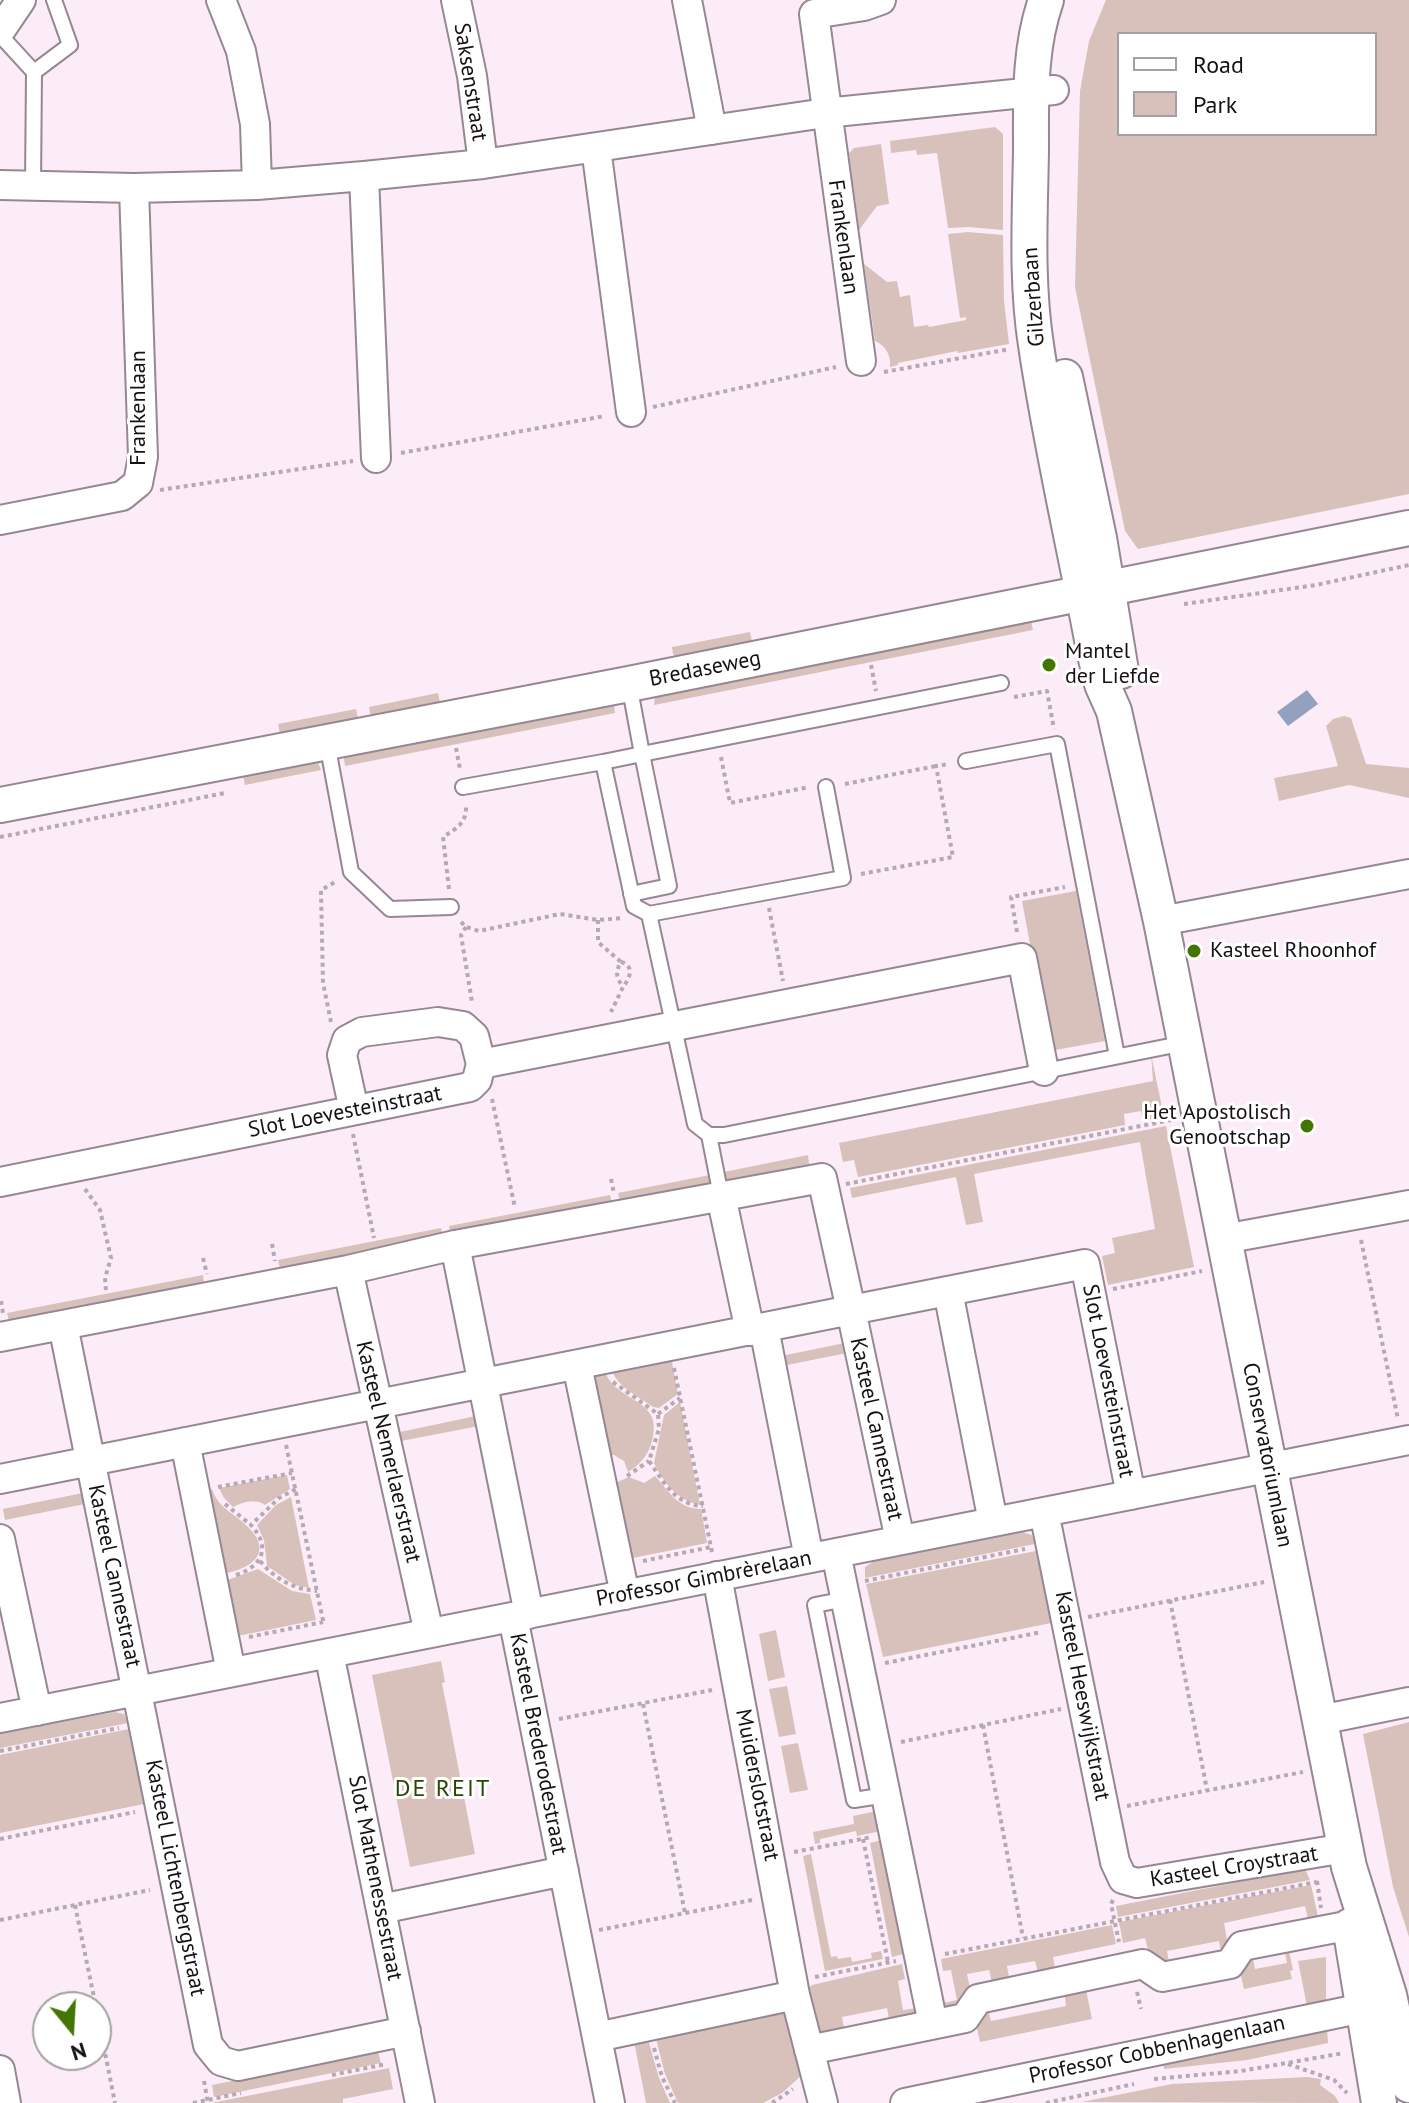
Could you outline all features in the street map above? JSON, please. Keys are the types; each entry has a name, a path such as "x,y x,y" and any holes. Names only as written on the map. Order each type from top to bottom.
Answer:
{"street":[{"path":"0,33 21,0"},
{"path":"221,0 241,51 255,124 257,185"},
{"name":"Saksenstraat","path":"456,0 472,76 483,164"},
{"path":"687,0 712,130"},
{"path":"840,5 881,0"},
{"name":"Gilzerbaan","path":"1046,0 1038,22 1033,52 1042,90 1052,283 1057,340 1095,590"},
{"name":"Gilzerbaan","path":"1071,0 1042,90 1030,271 1036,344 1095,590"},
{"name":"Frankenlaan","path":"840,5 814,14 861,361"},
{"path":"0,185 134,188 257,185 364,176 483,164 825,113 1042,90"},
{"path":"596,148 631,412"},
{"path":"364,176 376,458"},
{"name":"Frankenlaan","path":"0,520 122,496 138,483 143,457 134,188"},
{"name":"Bredaseweg","path":"0,805 629,684 1409,528"},
{"name":"Conservatoriumlaan","path":"1095,590 1102,684 1114,711 1161,921 1347,1858 1347,1926 1371,2048 1365,2101"},
{"path":"1161,921 1409,874"},
{"path":"674,1025 1022,958 1044,1071"},
{"path":"354,1110 342,1055 347,1040 362,1032 438,1022 463,1026 474,1036 479,1072"},
{"name":"Slot Loevesteinstraat","path":"0,1182 470,1087 479,1072 609,1038 674,1025"},
{"path":"0,1337 348,1270 455,1245 822,1178 851,1310"},
{"path":"721,1196 823,1556 844,1592 933,2024"},
{"path":"1226,1252 1356,1215 1409,1205"},
{"path":"455,1245 521,1615"},
{"name":"Slot Loevesteinstraat","path":"851,1310 1085,1264 1131,1495"},
{"name":"Kasteel Nemerlaerstraat","path":"348,1270 429,1633"},
{"path":"948,1291 993,1522"},
{"name":"Kasteel Cannestraat","path":"0,1479 851,1310 900,1540"},
{"path":"63,1325 90,1461"},
{"path":"577,1365 625,1595"},
{"name":"Professor Gimbrèrelaan","path":"0,1718 1406,1441"},
{"path":"185,1442 231,1672"},
{"name":"Kasteel Cannestraat","path":"90,1461 139,1691"},
{"name":"Kasteel Heeswijkstraat","path":"1044,1512 1115,1862 1123,1879"},
{"path":"0,1539 37,1711"},
{"name":"Muiderslotstraat","path":"717,1576 794,1988 811,2060"},
{"name":"Kasteel Brederodestraat","path":"521,1615 534,1724 610,2103"},
{"name":"Slot Mathenessestraat","path":"329,1653 420,2103"},
{"name":"Kasteel Lichtenbergstraat","path":"139,1691 208,2045 221,2061 238,2066 406,2031"},
{"path":"1320,1720 1409,1702"},
{"name":"Kasteel Croystraat","path":"1123,1879 1137,1883 1314,1868 1347,1858"},
{"name":"Kasteel Brederodestraat","path":"381,1909 564,1871"},
{"path":"823,2103 811,2060 933,2024 965,2018 978,1999 1143,1964 1162,1977 1230,1964 1242,1946 1347,1926"},
{"name":"Conservatoriumlaan","path":"1347,1926 1389,1995 1409,2085"},
{"path":"597,2037 794,1988"},
{"name":"Professor Cobbenhagenlaan","path":"905,2103 1363,2008"},
{"path":"0,2070 6,2103"}],"lane":[{"path":"34,72 70,45 54,0"},
{"path":"0,33 34,72 33,186"},
{"path":"463,787 1001,683"},
{"path":"629,684 669,886 631,894"},
{"path":"327,742 351,872 390,909 451,907"},
{"path":"966,761 1057,744 1117,1056"},
{"path":"603,762 634,906 649,914 843,878 826,787"},
{"path":"649,914 695,1124 709,1135 724,1135 1185,1043"},
{"path":"709,1135 721,1196"},
{"path":"844,1592 815,1605 854,1800 886,1795"}],"path":[{"path":"122,496 376,458 631,412 861,361 877,373 1036,344"},
{"path":"1176,606 1316,585 1409,565"},
{"path":"871,665 879,707"},
{"path":"1001,683 1005,699 1047,691 1057,744"},
{"path":"456,748 466,818 459,827 443,837 451,907 466,927 479,931 560,914 598,920 649,914"},
{"path":"843,878 953,857 936,766 966,761"},
{"path":"347,1040 333,1033 323,983 321,890 351,872"},
{"path":"1022,958 1011,897 1083,883"},
{"path":"766,892 787,1004"},
{"path":"598,920 598,942 627,964 630,970 630,978 607,1024 609,1038"},
{"path":"463,1026 472,1006 461,935 466,927"},
{"path":"621,962 616,978 623,987"},
{"path":"479,1072 490,1087 515,1210"},
{"path":"354,1110 351,1123 374,1238"},
{"path":"825,1189 1199,1115"},
{"path":"78,1166 83,1187 100,1210 109,1246 111,1263 105,1278 106,1291"},
{"path":"1356,1215 1406,1441"},
{"path":"1091,1294 1226,1252"},
{"path":"670,1347 717,1576"},
{"path":"605,1359 614,1383 658,1414"},
{"path":"658,1414 680,1398"},
{"path":"658,1414 659,1429 649,1461 678,1499 690,1506 703,1506"},
{"path":"282,1423 329,1653"},
{"path":"215,1488 292,1473"},
{"path":"213,1580 250,1570 260,1561 262,1547 259,1534 251,1525 279,1498 296,1489"},
{"path":"844,1592 1051,1544"},
{"path":"619,1566 711,1547"},
{"path":"260,1561 269,1572 298,1589 317,1591"},
{"path":"860,1668 1291,1576"},
{"path":"1170,1600 1207,1790"},
{"path":"225,1642 323,1622"},
{"path":"534,1724 737,1684"},
{"path":"643,1704 685,1913"},
{"path":"876,1747 1083,1705"},
{"path":"0,1751 144,1723"},
{"path":"983,1725 1023,1938"},
{"path":"1105,1810 1329,1767"},
{"path":"0,1839 161,1807"},
{"path":"770,1856 894,1835"},
{"path":"863,1839 888,1962"},
{"path":"794,1988 888,1962 1115,1921 1314,1868 1347,1926"},
{"path":"1123,1879 1111,1904 1124,1968"},
{"path":"0,1920 176,1885"},
{"path":"577,1935 777,1895"},
{"path":"75,1905 93,1991"},
{"path":"649,2026 662,2077 675,2103"},
{"name":"Professor Cobbenhagenlaan","path":"1046,2103 1154,2079 1286,2063 1371,2048"},
{"path":"1286,2063 1334,2080 1365,2101"},
{"path":"109,2071 115,2103"}],"green space":[{"path":"1106,0 1409,0 1409,494 1138,549 1125,531 1075,287 1080,91 1089,41"},
{"path":"995,127 1003,134 1003,230 948,228 937,153 917,155 916,150 891,153 890,141"},
{"path":"881,144 889,204 877,206 859,230 849,153 854,148"},
{"path":"948,234 1003,235 1004,301 1009,344 957,351 890,367 887,351 875,341 864,264 887,282 897,281 900,297 910,295 914,327 966,320 966,317 960,318"},
{"path":"1031,621 1033,630 654,705 656,689 772,672"},
{"path":"750,632 752,641 749,646 680,660 673,654 672,647"},
{"path":"438,693 440,703 377,720 370,713 369,707"},
{"path":"614,704 615,713 345,766 347,750"},
{"path":"356,709 359,723 345,726 344,720 304,728 304,734 281,739 278,724"},
{"path":"1351,718 1366,764 1409,768 1409,798 1349,785 1279,801 1274,778 1338,766 1326,726 1333,719"},
{"path":"318,762 321,770 245,785 243,776"},
{"path":"1076,891 1105,1041 1050,1051 1022,901"},
{"path":"1151,1054 1164,1117 1143,1121 1141,1111 1124,1114 1125,1125 858,1177 854,1160 843,1162 839,1143 1153,1081"},
{"path":"1166,1126 1194,1267 1108,1285 1102,1256 1115,1253 1112,1238 1155,1229 1140,1142 974,1174 983,1222 966,1225 956,1177 852,1198 850,1188"},
{"path":"808,1155 809,1164 726,1180 724,1172"},
{"path":"710,1175 712,1183 620,1201 618,1193"},
{"path":"610,1195 612,1203 450,1234 449,1226"},
{"path":"441,1228 443,1236 280,1268 278,1260"},
{"path":"203,1275 204,1283 9,1321 7,1313"},
{"path":"850,1342 852,1352 777,1367 776,1357"},
{"path":"670,1352 678,1394 659,1408 621,1384 612,1372 610,1364"},
{"path":"603,1365 615,1387 643,1406 654,1423 647,1453 628,1472 624,1461 614,1455 602,1455 585,1368"},
{"path":"680,1402 700,1505 672,1490 654,1463 664,1415"},
{"path":"476,1416 479,1426 401,1441 400,1432"},
{"path":"287,1475 290,1489 265,1505 253,1501 233,1507 219,1488"},
{"path":"655,1476 680,1503 701,1509 707,1543 623,1560 608,1486 629,1477 644,1483"},
{"path":"212,1489 218,1501 247,1526 259,1545 259,1552 249,1564 221,1574 204,1491"},
{"path":"88,1492 90,1503 5,1520 3,1509"},
{"path":"291,1497 309,1588 295,1585 267,1566 264,1540 257,1525 276,1505"},
{"path":"1022,1532 1032,1535 1035,1544 865,1578 865,1567 874,1561"},
{"path":"1036,1551 1051,1623 883,1657 866,1584"},
{"path":"258,1569 292,1591 310,1594 316,1620 233,1637 222,1582"},
{"path":"776,1630 785,1677 768,1681 759,1634"},
{"path":"441,1661 445,1682 442,1683 475,1854 410,1867 372,1675"},
{"path":"787,1686 796,1734 779,1737 769,1689"},
{"path":"115,1712 124,1714 128,1723 0,1748 0,1734"},
{"path":"1409,1722 1409,1937 1393,1887 1363,1734"},
{"path":"129,1729 144,1804 0,1833 0,1755"},
{"path":"798,1743 808,1790 790,1793 781,1746"},
{"path":"877,1811 881,1831 857,1836 856,1831 820,1839 820,1843 815,1844 813,1832 854,1824 853,1816"},
{"path":"882,1840 904,1950 903,1954 892,1957 870,1843"},
{"path":"811,1854 831,1957 851,1957 852,1962 872,1958 871,1953 881,1951 883,1959 825,1971 803,1856"},
{"path":"1305,1869 1310,1880 1118,1917 1116,1906"},
{"path":"1311,1885 1319,1921 1309,1923 1305,1906 1224,1923 1229,1951 1222,1957 1219,1941 1167,1951 1170,1968 1150,1957 1145,1938 1123,1943 1119,1922"},
{"path":"1112,1925 1116,1944 1053,1957 1056,1974 1039,1977 1035,1961 1007,1966 1010,1983 993,1986 989,1970 967,1974 971,1993 954,2012 943,2006 943,2003 957,2000 951,1970 943,1971 941,1959"},
{"path":"1288,1946 1292,1979 1244,1989 1239,1967 1252,1953 1255,1969 1287,1963 1284,1947"},
{"path":"1326,1957 1326,2008 1308,2011 1298,1961"},
{"path":"902,1964 905,1979 898,1981 903,2010 917,2008 910,2020 890,2024 887,2008 842,2017 845,2033 818,2039 807,1990 812,1985"},
{"path":"1085,1985 1092,2019 980,2042 975,2019 987,2005 991,2021 1066,2006 1064,1989"},
{"path":"787,2008 803,2074 782,2093 763,2103 678,2103 665,2074 655,2035"},
{"path":"1327,2028 1328,2043 1247,2060 1164,2069 1162,2057"},
{"path":"647,2036 670,2103 646,2103 635,2046 618,2047 618,2043"},
{"path":"378,2052 381,2063 214,2097 212,2085"},
{"path":"389,2068 393,2089 343,2099 343,2103 211,2103"},
{"path":"1307,2077 1321,2079 1320,2085 1339,2103 1082,2102 1172,2084"}],"water":[{"path":"1307,690 1318,704 1288,726 1277,712"}],"place":[{"name":"Mantel der Liefde","path":"1049,665"},
{"name":"Kasteel Rhoonhof","path":"1194,951"},
{"name":"Het Apostolisch Genootschap","path":"1307,1126"}],"district":[{"name":"DE REIT","path":"443,1789"}]}
